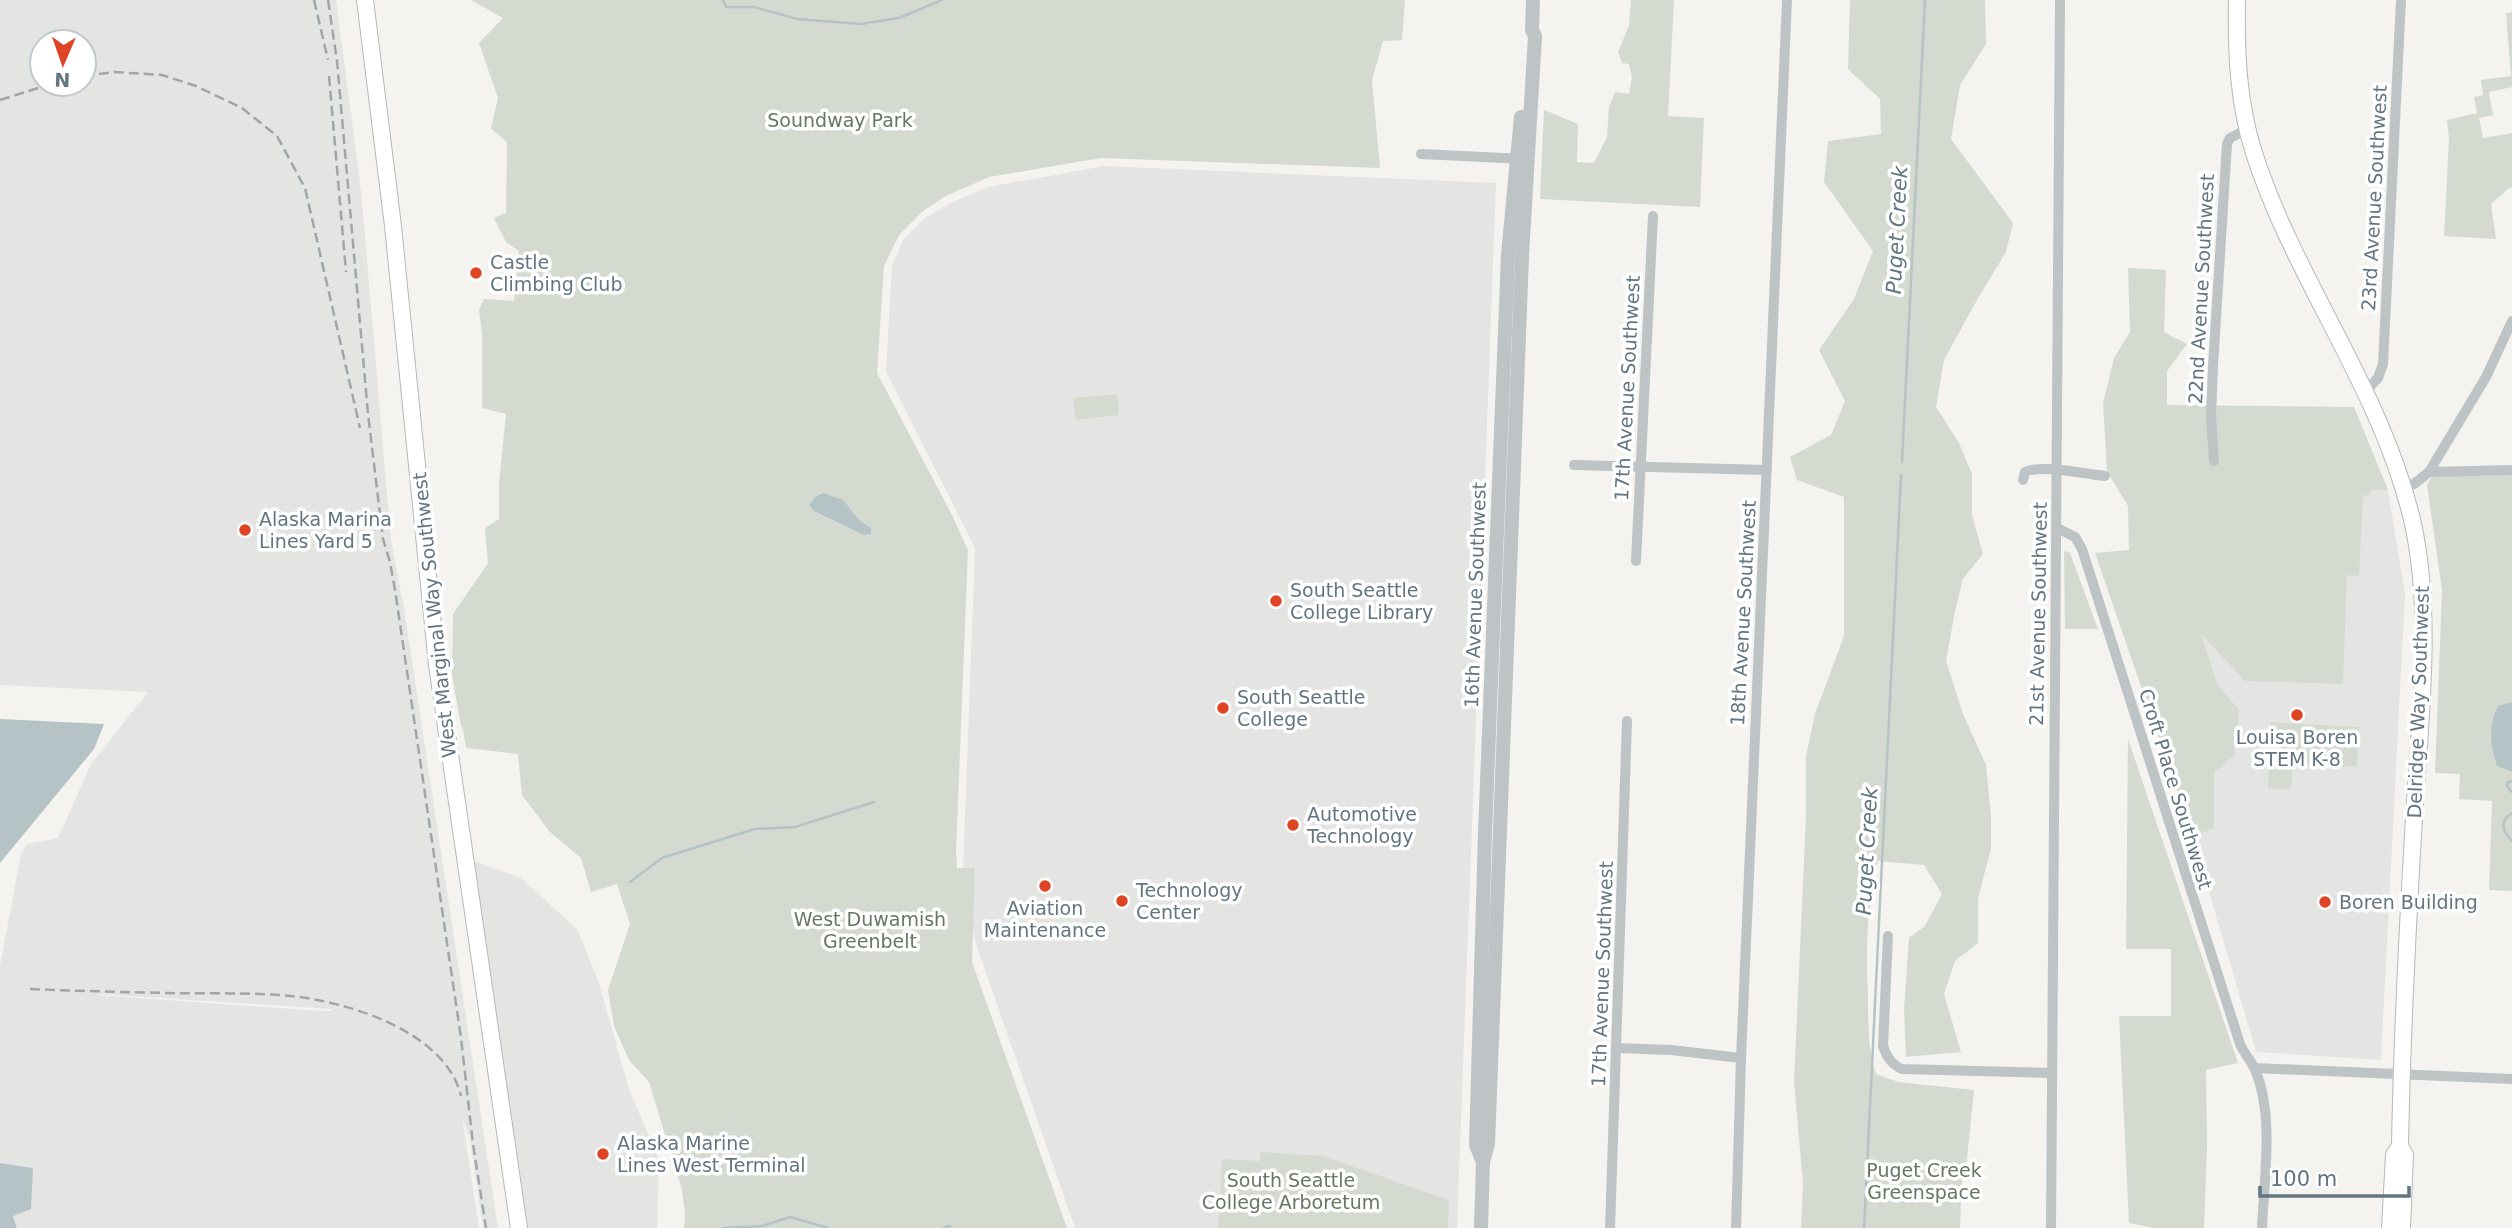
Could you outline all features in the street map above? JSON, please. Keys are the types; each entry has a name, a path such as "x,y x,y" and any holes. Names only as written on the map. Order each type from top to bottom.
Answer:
{"main road":[{"name":"West Marginal Way Southwest","path":"365,0 393,226 437,665 519,1228"},
{"name":"Delridge Way Southwest","path":"2237,0 2236,48 2248,129 2272,199 2365,392 2388,446 2403,486 2420,561 2424,600 2401,1074 2400,1146 2405,1155 2402,1228"},
{"name":"Delridge Way Southwest","path":"2390,1228 2393,1155 2400,1146"}],"street":[{"name":"16th Avenue Southwest","path":"1480,1228 1483,1162 1488,1144 1522,159 1535,36 1532,30 1533,0"},
{"name":"18th Avenue Southwest","path":"1736,1228 1787,0"},
{"name":"21st Avenue Southwest","path":"2051,1228 2060,0"},
{"name":"23rd Avenue Southwest","path":"2365,392 2378,378 2382,364 2401,0"},
{"name":"22nd Avenue Southwest","path":"2214,461 2211,417 2213,366 2227,144 2230,138 2248,129"},
{"path":"1421,154 1522,159"},
{"name":"17th Avenue Southwest","path":"1636,561 1653,216"},
{"path":"2403,486 2414,484 2429,472 2486,377 2512,321"},
{"path":"1574,465 1767,470"},
{"path":"2023,480 2025,472 2029,470 2056,470 2105,477"},
{"path":"2429,472 2512,470"},
{"name":"Croft Place Southwest","path":"2057,528 2075,537 2082,549 2236,1032 2244,1054 2255,1068"},
{"name":"17th Avenue Southwest","path":"1610,1228 1627,721"},
{"path":"1888,936 1883,1046 1895,1066 1902,1069 2052,1073"},
{"path":"1618,1048 1671,1049 1741,1058"},
{"path":"2262,1228 2265,1108 2255,1068 2512,1079"}],"shaded area":[{"path":"0,0 336,0 361,190 391,540 404,608 498,1228 483,1228 470,1139 462,1116 479,1228 17,1228 13,1216 33,1168 0,1163 0,966 21,854 27,844 58,838 91,764 148,692 0,685","holes":["98,994 332,1009 305,1010"]},
{"name":"South Seattle College","path":"1104,166 1496,183 1457,1228 1075,1228 977,947 967,909 963,869 975,548 886,371 892,266 903,240 926,217 953,202 988,187"},
{"name":"Louisa Boren STEM K-8","path":"2354,407 2388,490 2405,594 2381,1060 2256,1052 2193,837 2202,473"},
{"path":"823,493 843,500 860,521 871,528 871,534 864,535 814,511 809,505 815,497"},
{"path":"2512,702 2512,772 2497,766 2491,735 2498,706"},
{"path":"0,719 104,724 94,749 0,863"},
{"path":"459,862 477,862 521,878 577,929 598,980 629,1089 659,1160 657,1228 521,1228"},
{"path":"0,1163 33,1168 31,1209 13,1216 17,1228 0,1228"}],"green space":[{"path":"471,0 1405,0 1402,40 1383,41 1372,80 1380,168 1101,158 989,177 946,196 923,211 899,235 884,266 877,373 968,550 956,852 957,868 975,868 972,962 1067,1228 684,1228 682,1190 649,1082 629,1060 614,1026 608,990 630,924 617,884 591,892 581,858 550,832 522,795 518,754 466,748 452,675 453,614 488,563 485,528 499,519 499,483 506,414 482,408 482,333 479,310 484,299 514,301 519,251 506,242 494,218 506,213 507,142 491,129 498,98 479,43 503,18"},
{"path":"1631,0 1674,0 1668,116 1704,118 1700,207 1540,199 1544,110 1578,124 1577,162 1594,163 1607,137 1609,107 1615,92 1629,94 1632,77 1629,64 1622,63 1618,52 1629,25"},
{"name":"Puget Creek Greenspace","path":"1850,0 1985,0 1986,44 1960,85 1951,139 2013,223 2006,252 1944,360 1936,407 1959,443 1972,474 1972,515 1983,554 1963,579 1946,661 1963,714 1986,765 1991,815 1991,849 1978,898 1978,943 1955,961 1944,994 1961,1052 1906,1057 1904,1009 1909,938 1925,926 1942,894 1924,865 1878,861 1868,929 1868,1027 1876,1074 1898,1082 1974,1090 1965,1178 1962,1180 1960,1228 1801,1228 1803,1184 1794,1082 1806,817 1806,756 1815,714 1844,636 1844,497 1797,480 1790,457 1831,435 1845,401 1819,350 1854,299 1873,251 1824,182 1828,141 1881,134 1880,99 1848,69"},
{"path":"2512,12 2512,87 2489,92 2493,115 2479,118 2483,138 2512,133 2512,188 2491,204 2496,239 2444,236 2449,138 2447,120 2477,113 2474,97 2483,95 2481,80 2511,76 2506,13"},
{"path":"2128,268 2166,270 2164,332 2187,344 2167,371 2167,405 2354,407 2388,490 2371,490 2369,496 2363,495 2359,576 2347,575 2343,684 2245,681 2201,634 2217,684 2239,710 2234,756 2214,772 2214,828 2193,837 2095,553 2129,550 2128,506 2107,471 2103,403 2114,358 2130,332"},
{"path":"1117,394 1119,415 1076,420 1073,398"},
{"path":"2512,475 2512,891 2489,890 2492,801 2459,799 2460,774 2435,773 2442,590 2427,485 2432,476"},
{"path":"2064,551 2070,553 2098,629 2065,629"},
{"path":"2270,722 2359,727 2357,767 2293,764 2291,790 2268,788 2269,762 2278,762 2279,737 2270,736"},
{"path":"2128,739 2238,1063 2206,1070 2204,1228 2154,1228 2129,1223 2119,1016 2171,1016 2171,949 2126,949"},
{"name":"South Seattle College Arboretum","path":"1260,1152 1323,1156 1449,1200 1448,1228 1218,1228 1222,1159 1260,1161"}],"waterway":[{"path":"723,0 726,7 754,7 797,19 861,24 899,18 942,0"},
{"name":"Puget Creek","path":"1902,462 1925,0"},
{"name":"Puget Creek","path":"1864,1228 1901,475"},
{"path":"2512,781 2508,782 2507,786 2512,792"},
{"path":"630,882 662,858 755,829 795,827 874,802"},
{"path":"2512,813 2505,819 2503,826 2512,841"},
{"path":"723,1228 762,1226 790,1217 828,1228"},
{"path":"943,1228 950,1226"}],"railway":[{"path":"314,0 328,60"},
{"path":"328,0 337,61 368,414 383,539 395,590 486,1228"},
{"path":"98,74 114,72 162,75 196,86 242,108 277,136 305,188 360,428"},
{"path":"329,76 346,272"},
{"path":"0,100 28,91"},
{"path":"30,989 276,995 340,1005 392,1024 416,1038 436,1054 452,1074 461,1096"}],"place":[{"name":"Castle Climbing Club","path":"476,273"},
{"name":"Alaska Marina Lines Yard 5","path":"245,530"},
{"name":"South Seattle College Library","path":"1276,601"},
{"name":"South Seattle College","path":"1223,708"},
{"name":"Louisa Boren STEM K-8","path":"2297,715"},
{"name":"Automotive Technology","path":"1293,825"},
{"name":"Aviation Maintenance","path":"1045,886"},
{"name":"Technology Center","path":"1122,901"},
{"name":"Boren Building","path":"2325,902"},
{"name":"Alaska Marine Lines West Terminal","path":"603,1154"}],"park label":[{"name":"Soundway Park","path":"840,120"},
{"name":"West Duwamish Greenbelt","path":"870,930"}]}
